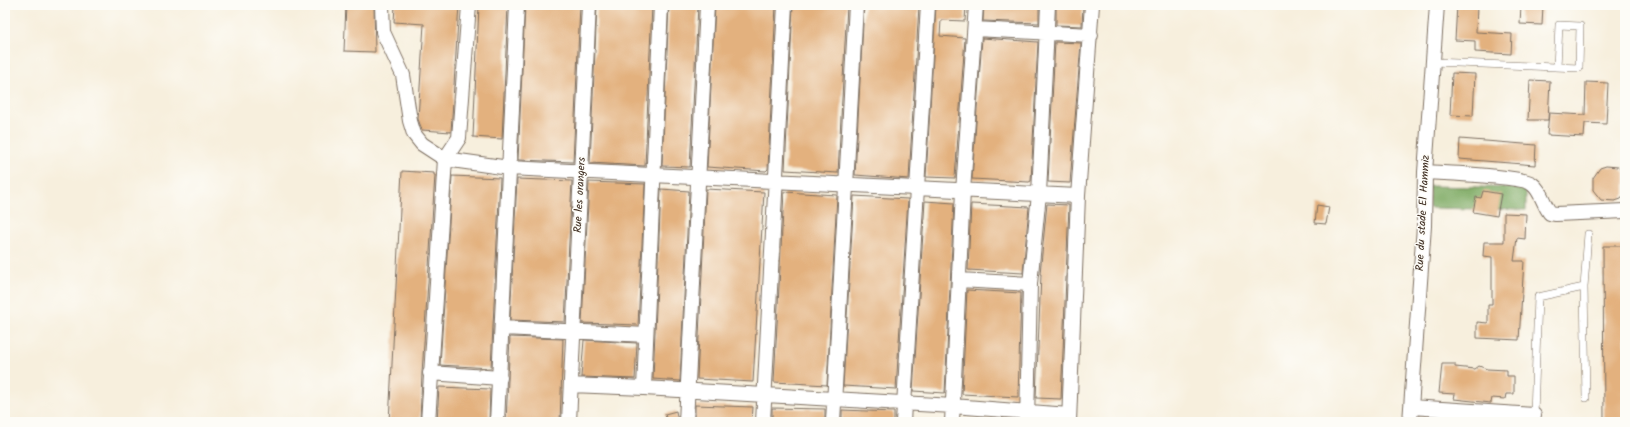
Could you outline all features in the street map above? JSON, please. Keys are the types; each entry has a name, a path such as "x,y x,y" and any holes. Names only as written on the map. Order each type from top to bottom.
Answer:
{"street":[{"path":"382,5 383,32 403,75 410,121 414,134 422,144 445,159 509,168 1078,196"},
{"path":"428,422 445,159 459,138 470,5"},
{"path":"497,422 517,5"},
{"name":"Rue les orangers","path":"569,422 589,5"},
{"path":"644,388 661,5"},
{"path":"686,422 707,5"},
{"path":"763,422 785,5"},
{"path":"833,422 856,5"},
{"path":"903,422 928,5"},
{"path":"952,422 963,190 976,5"},
{"path":"1027,417 1030,284 1039,194 1048,5"},
{"path":"571,385 688,390 952,406 1027,417 1069,419 1078,196 1092,5"},
{"name":"Rue du stade El Hammiz","path":"1410,422 1424,226 1425,172 1437,5"},
{"path":"975,30 1091,35"},
{"path":"1425,172 1510,178 1532,183 1537,188 1545,206 1550,213 1625,211"},
{"path":"959,280 1030,284"},
{"path":"502,328 646,335"},
{"path":"430,373 500,378"},
{"path":"1411,407 1536,418"}],"lane":[{"path":"1433,62 1579,68 1580,26 1559,25 1557,67"},
{"path":"1586,398 1584,287 1588,234"},
{"path":"1536,418 1538,297 1584,287"}],"green space":[{"path":"1429,186 1526,188 1526,210 1429,208"}],"building":[{"path":"346,5 374,5 375,52 344,51"},
{"path":"395,5 459,5 451,132 422,130 418,119 424,24 394,22"},
{"path":"479,5 508,5 502,139 473,137"},
{"path":"525,5 580,5 573,162 518,160"},
{"path":"597,5 652,5 645,166 590,163"},
{"path":"669,5 698,5 690,167 662,166"},
{"path":"715,5 776,5 768,169 766,171 707,167"},
{"path":"793,5 847,5 838,173 785,170"},
{"path":"864,5 919,5 909,179 855,175"},
{"path":"936,5 966,5 965,21 941,20 940,36 965,38 955,178 926,177"},
{"path":"984,5 1039,5 1039,23 983,21"},
{"path":"1056,5 1083,5 1082,26 1056,25"},
{"path":"1457,5 1477,5 1476,32 1512,34 1511,54 1475,52 1475,41 1455,40"},
{"path":"1521,5 1543,5 1542,25 1520,24"},
{"path":"982,38 1038,42 1031,181 1029,182 972,179"},
{"path":"1055,42 1081,43 1070,183 1048,182"},
{"path":"1452,73 1475,74 1473,116 1450,115"},
{"path":"1530,80 1550,81 1548,120 1528,120"},
{"path":"1586,82 1608,83 1606,124 1585,123 1584,137 1547,135 1549,113 1585,115"},
{"path":"1460,139 1536,145 1535,165 1459,159"},
{"path":"1606,166 1618,167 1625,173 1625,194 1621,199 1615,201 1601,200 1593,190 1593,178 1600,168"},
{"path":"402,171 434,173 435,175 420,422 389,422"},
{"path":"452,176 500,178 491,368 440,365"},
{"path":"517,179 572,181 565,322 510,320"},
{"path":"589,182 645,184 638,325 582,323"},
{"path":"661,189 689,191 680,381 653,379"},
{"path":"706,189 764,192 753,382 697,379"},
{"path":"1483,191 1501,194 1497,216 1473,212 1476,197 1481,198"},
{"path":"784,192 837,195 827,385 774,382"},
{"path":"854,196 908,199 896,389 843,386"},
{"path":"925,201 954,203 945,393 913,391"},
{"path":"971,204 1029,207 1023,273 968,270"},
{"path":"1047,204 1069,205 1061,399 1036,398 1040,274"},
{"path":"1317,205 1329,207 1326,224 1315,223"},
{"path":"1504,213 1526,214 1525,239 1517,238 1514,261 1524,261 1519,340 1477,338 1477,322 1488,323 1488,305 1492,305 1492,257 1483,256 1484,242 1504,242"},
{"path":"1603,246 1625,246 1625,422 1604,422"},
{"path":"967,290 1021,293 1018,397 962,394"},
{"path":"510,337 563,339 560,422 506,422"},
{"path":"584,340 637,343 635,379 581,377"},
{"path":"1442,364 1455,364 1455,367 1475,369 1479,366 1487,369 1507,370 1507,376 1514,376 1514,394 1506,394 1505,399 1492,398 1491,403 1454,399 1455,394 1439,393"},
{"path":"439,387 490,389 489,422 437,422"},
{"path":"695,405 753,407 752,422 695,422"},
{"path":"772,408 825,409 825,422 772,422"},
{"path":"842,410 894,412 894,422 842,422"},
{"path":"676,411 678,422 667,422 665,414"}]}
